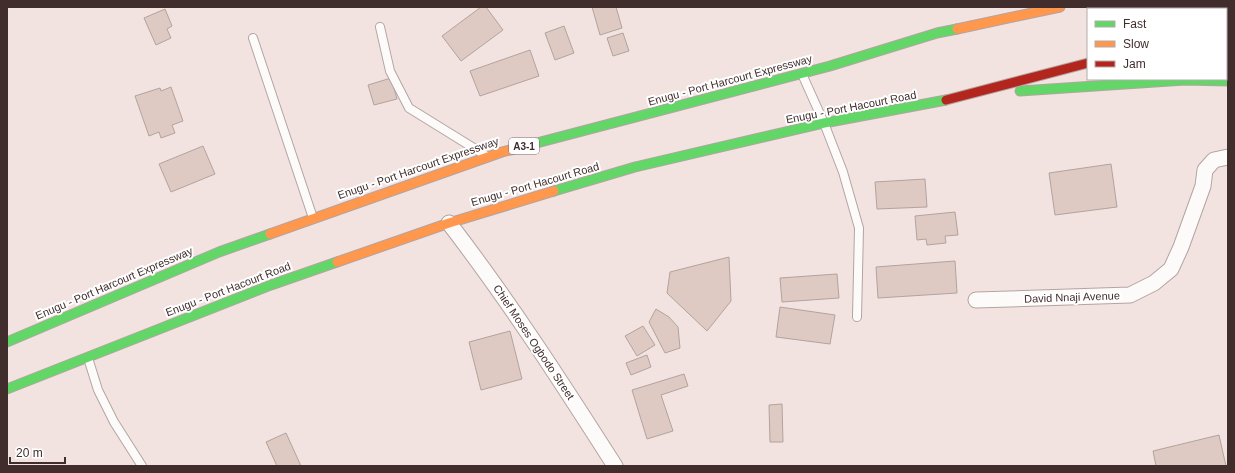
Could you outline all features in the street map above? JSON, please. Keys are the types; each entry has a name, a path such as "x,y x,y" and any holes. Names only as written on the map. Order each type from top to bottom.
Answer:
{"highway":[{"name":"Enugu - Port Harcourt Expressway","path":"7,342 219,252 487,157 802,74 937,33 1060,7"},
{"path":"937,33 962,19"},
{"name":"Enugu - Port Hacourt Road","path":"7,389 87,356 271,285 449,222 635,167 824,123 940,101 1087,63"},
{"path":"940,101 1037,89 1184,80 1228,81"}],"street":[{"name":"David Nnaji Avenue","path":"976,300 1130,295 1154,283 1171,269 1174,264 1203,186 1206,170 1214,160 1228,157"},
{"name":"Chief Moses Ogbodo Street","path":"449,222 496,284 564,385 615,466"}],"lane":[{"path":"380,27 390,71 409,108 487,157"},
{"path":"252,38 313,218"},
{"path":"802,74 824,123 843,172 859,228 860,245 857,317"},
{"path":"87,356 98,390 114,422 142,466"}],"building":[{"path":"481,7 486,7 503,30 461,61 442,36"},
{"path":"592,7 616,7 622,28 600,35"},
{"path":"165,9 172,26 167,29 171,38 156,45 144,18"},
{"path":"564,26 574,53 555,60 545,33"},
{"path":"623,33 629,51 613,56 607,38"},
{"path":"530,50 539,76 480,96 470,71"},
{"path":"391,78 397,99 374,105 368,85"},
{"path":"171,87 183,121 172,125 175,133 161,138 159,132 149,136 135,96 160,88 161,91"},
{"path":"203,146 215,174 171,192 159,164"},
{"path":"1111,164 1117,207 1055,215 1049,173"},
{"path":"925,179 927,207 877,209 875,182"},
{"path":"955,212 958,235 945,236 946,243 927,245 926,239 917,240 915,216"},
{"path":"729,257 731,301 707,331 667,293 670,272"},
{"path":"955,261 957,293 878,298 876,267"},
{"path":"837,274 839,298 782,302 780,278"},
{"path":"780,307 835,315 830,344 776,337"},
{"path":"656,309 669,317 678,327 680,348 665,353 649,322"},
{"path":"643,326 655,345 637,356 625,336"},
{"path":"510,331 522,379 481,390 469,342"},
{"path":"647,355 651,367 631,375 626,363"},
{"path":"684,374 688,386 661,395 673,431 647,439 632,390"},
{"path":"782,404 783,442 770,442 769,405"},
{"path":"286,433 301,466 277,466 266,442"},
{"path":"1219,435 1226,466 1156,466 1153,451"}],"traffic: fast":[{"path":"529,145 830,66 937,33 957,29"},
{"path":"1020,91 1185,80 1228,81"},
{"path":"554,191 635,167 824,123 946,100"},
{"path":"7,342 219,252 270,234"},
{"path":"7,389 271,285 337,262"}],"traffic: slow":[{"path":"957,29 1060,7"},
{"path":"270,234 502,152 529,145"},
{"path":"337,262 449,223 554,191"}],"traffic: jam":[{"path":"946,100 1087,63"}]}
